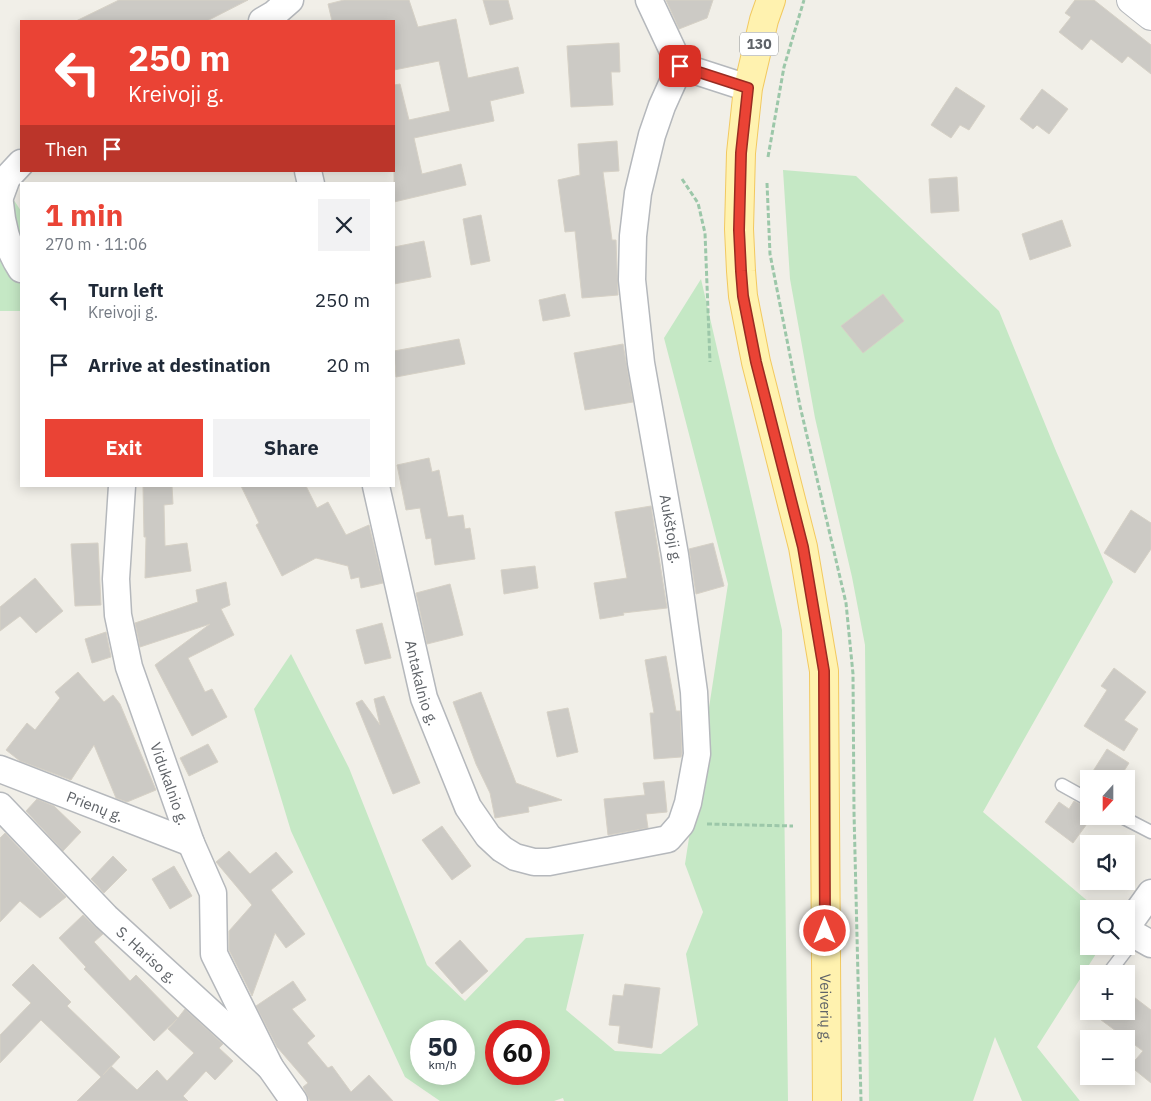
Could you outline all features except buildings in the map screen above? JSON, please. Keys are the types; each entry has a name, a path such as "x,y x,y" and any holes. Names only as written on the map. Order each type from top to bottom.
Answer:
{"main road":[{"name":"Veiverių g.","path":"771,0 764,20 748,88 741,153 739,230 743,296 756,362 803,547 824,671 827,1101"}],"street":[{"path":"649,0 680,66 748,88"},
{"path":"1131,0 1151,16"},
{"name":"Aukštoji g.","path":"680,66 662,106 652,135 638,194 632,280 641,363 676,555 694,692 697,754 688,803 681,824"},
{"path":"0,197 7,178 20,164"},
{"path":"0,203 2,225 13,257 20,268"},
{"name":"Vidukalnio g.","path":"122,487 116,579 118,615 129,667 191,843 213,893 214,954 270,1067"},
{"name":"Antakalnio g.","path":"376,487 424,698 468,807 488,836 502,849 515,857 534,862 548,862 668,839 681,824"},
{"name":"Prienų g.","path":"0,769 191,843"},
{"name":"S. Hariso g.","path":"0,806 106,917 270,1067 294,1101"},
{"path":"1135,935 1151,893"}],"lane":[{"path":"1062,786 1080,795"},
{"path":"1135,824 1151,832"}],"path":[{"path":"682,179 698,203 705,233 710,362"},
{"path":"681,824 794,826"}],"green space":[{"path":"783,170 856,176 999,311 1056,451 1113,582 983,812 1086,900 1080,900 1080,955 1095,955 1089,965 1080,965 1080,979 1037,1047 1080,1101 1022,1101 995,1037 973,1101 869,1101 865,645 852,577 815,418 790,279"},
{"path":"0,179 20,209 20,311 0,311"},
{"path":"701,279 782,630 788,1101 564,1101 563,1098 554,1101 440,1101 417,1085 475,1085 475,1020 410,1020 410,1080 405,1077 291,831 254,709 291,654 349,768 427,965 465,1001 526,938 584,934 566,1010 615,1051 661,1054 698,1025 686,954 703,912 685,864 728,584 664,338"}],"route":[{"path":"680,66 748,88 741,153 739,230 743,296 756,362 803,547 824,671 825,931"}]}
